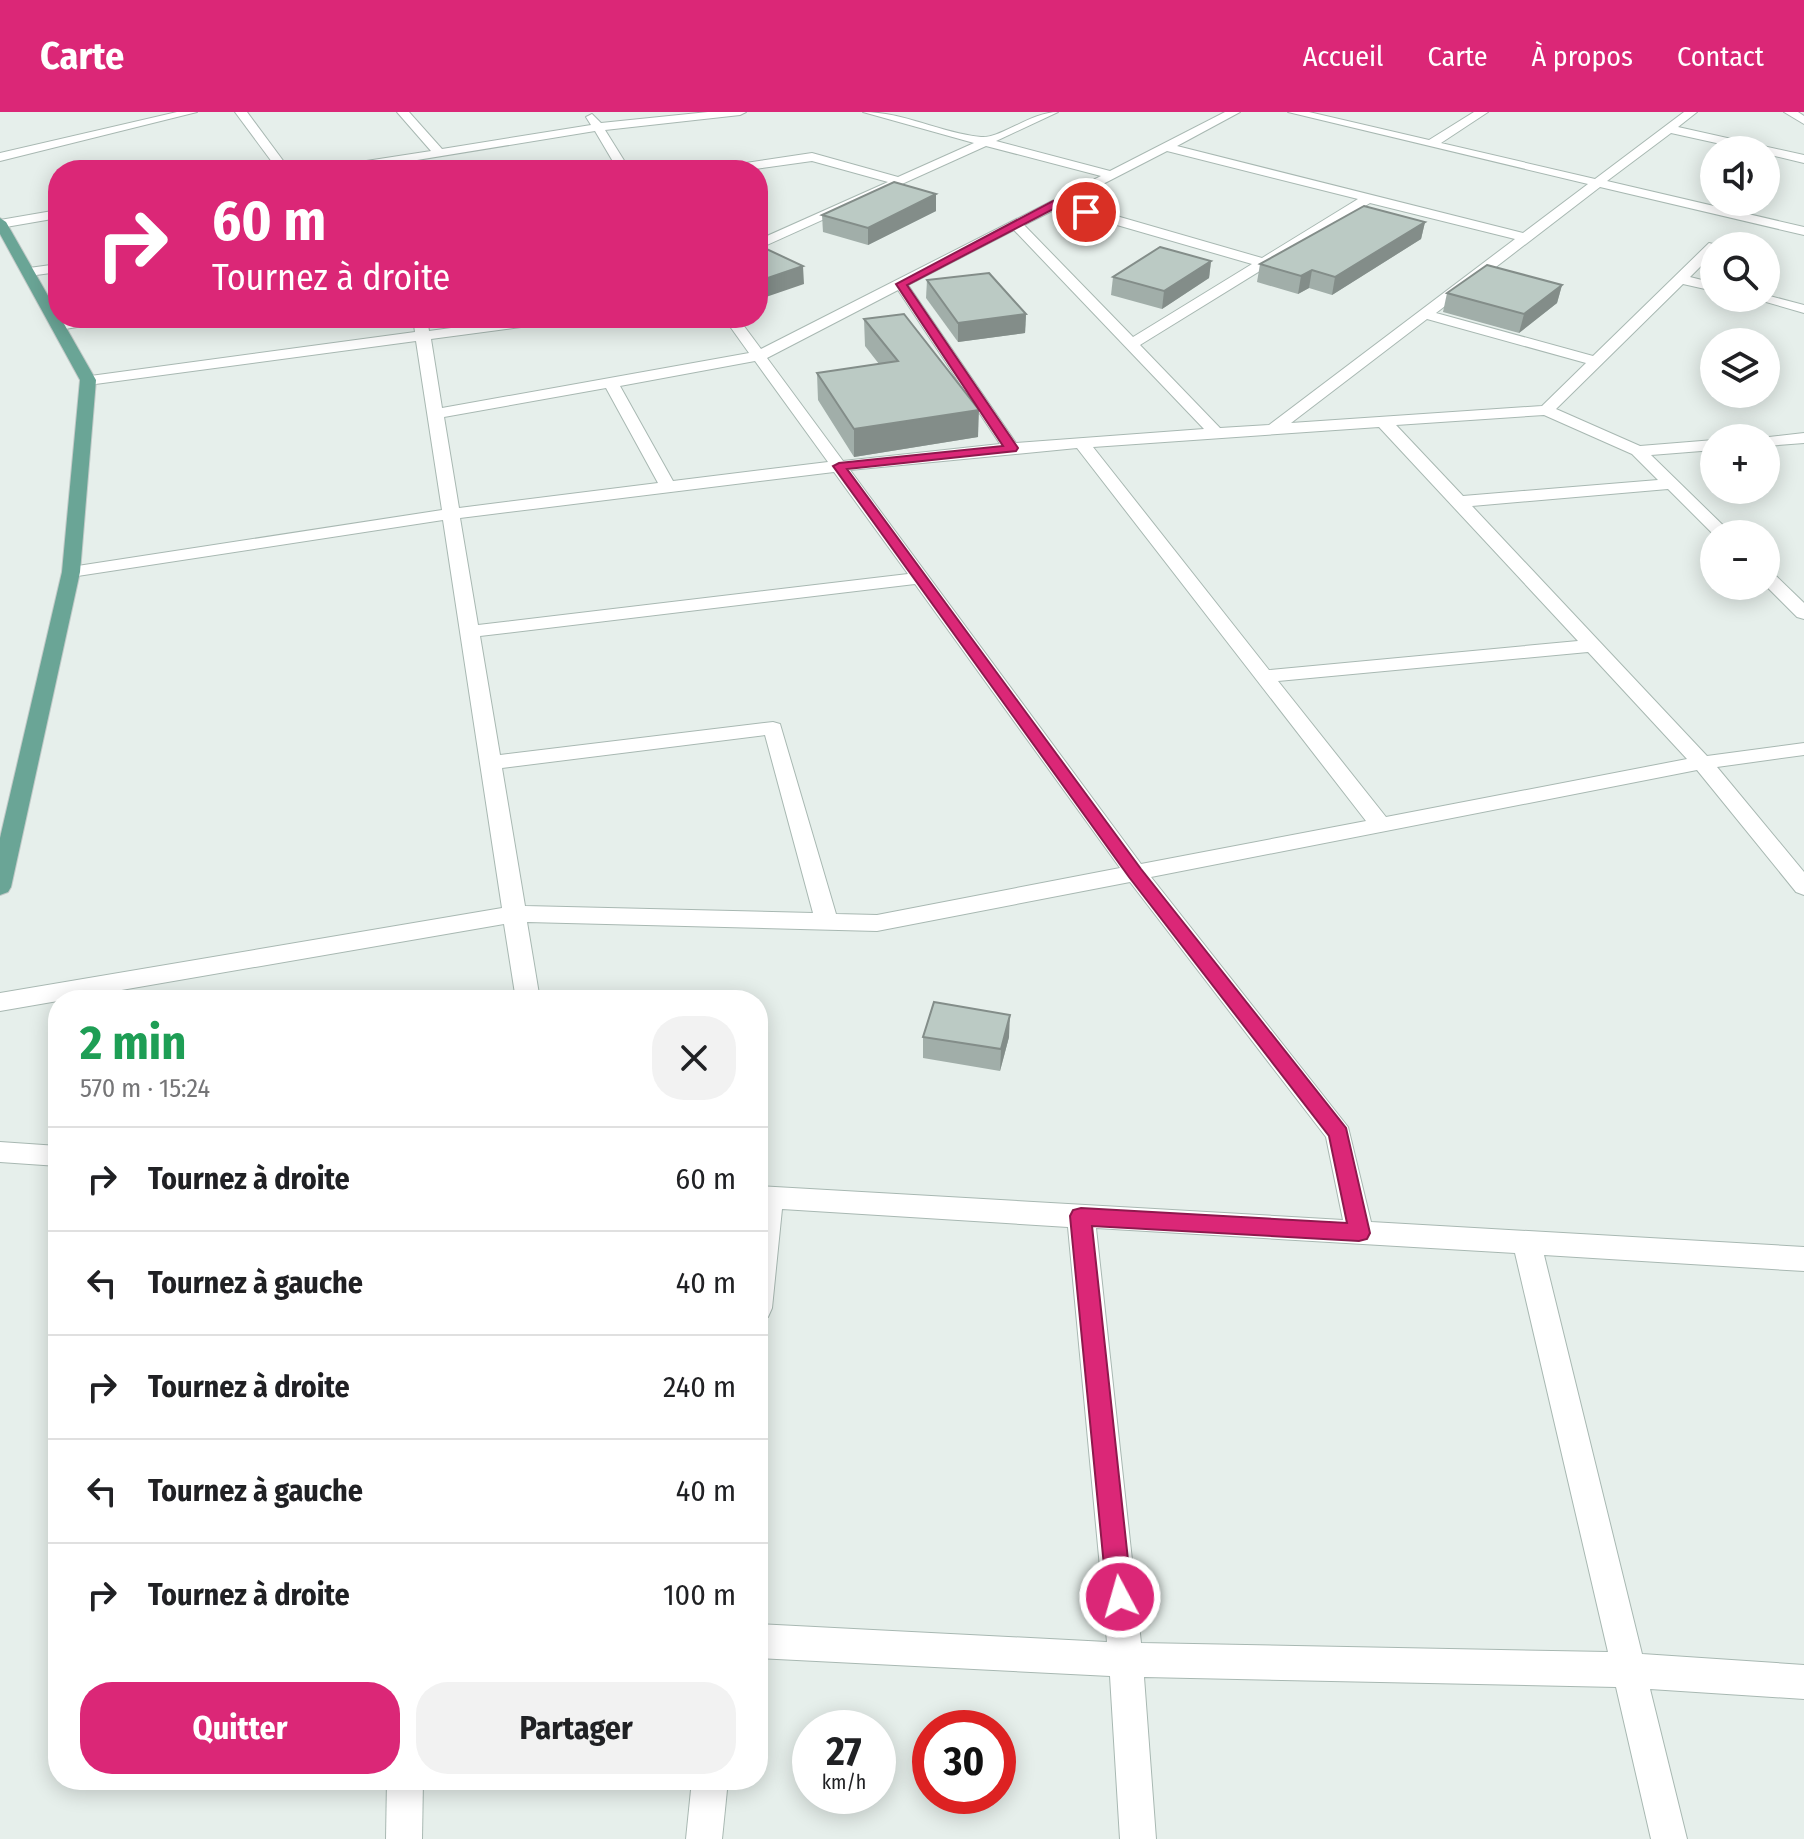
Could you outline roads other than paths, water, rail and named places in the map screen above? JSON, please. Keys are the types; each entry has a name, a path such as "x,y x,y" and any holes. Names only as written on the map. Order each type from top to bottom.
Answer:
{"main road":[{"path":"0,223 48,306"},
{"path":"0,887 71,572 88,380 60,328"}],"street":[{"path":"0,157 191,112"},
{"path":"241,112 277,160"},
{"path":"403,112 439,153"},
{"path":"588,112 618,160"},
{"path":"396,160 598,127 740,112"},
{"path":"872,112 1112,175"},
{"path":"768,240 1052,112"},
{"path":"436,414 759,356 1234,112"},
{"path":"1294,112 1598,183 1721,232"},
{"path":"1431,144 1482,112"},
{"path":"1275,428 1691,112"},
{"path":"1790,112 1804,121"},
{"path":"1669,129 1701,136"},
{"path":"1166,147 1525,238"},
{"path":"1780,153 1804,159"},
{"path":"768,163 812,157 899,181"},
{"path":"1132,344 1369,198"},
{"path":"1056,203 1263,263"},
{"path":"0,223 48,216"},
{"path":"1016,224 1215,432"},
{"path":"1778,232 1804,231"},
{"path":"1546,410 1700,260"},
{"path":"29,272 48,269"},
{"path":"1681,279 1700,284"},
{"path":"901,284 1011,448"},
{"path":"1780,303 1804,309"},
{"path":"1425,314 1596,361"},
{"path":"88,380 416,328"},
{"path":"422,328 526,990"},
{"path":"738,328 1135,873 1339,1134 1359,1233"},
{"path":"611,383 668,487"},
{"path":"71,572 451,514 839,466 1011,448 1546,410 1638,451 1708,520"},
{"path":"1383,421 1702,763 1804,887"},
{"path":"1780,440 1804,438"},
{"path":"1081,443 1381,825"},
{"path":"1638,451 1700,446"},
{"path":"1458,502 1671,484"},
{"path":"470,632 920,578"},
{"path":"1780,590 1804,613"},
{"path":"1265,676 1590,646"},
{"path":"490,763 773,728 827,922"},
{"path":"70,990 514,914 877,923 1702,763 1804,749"},
{"path":"0,1002 48,994"},
{"path":"0,1152 48,1155"},
{"path":"768,1198 1804,1259"},
{"path":"1081,1216 1126,1660 1138,1839"},
{"path":"1527,1243 1669,1839"},
{"path":"768,1642 1126,1660 1629,1670 1804,1682"},
{"path":"404,1839 405,1790"},
{"path":"704,1839 709,1790"}]}
